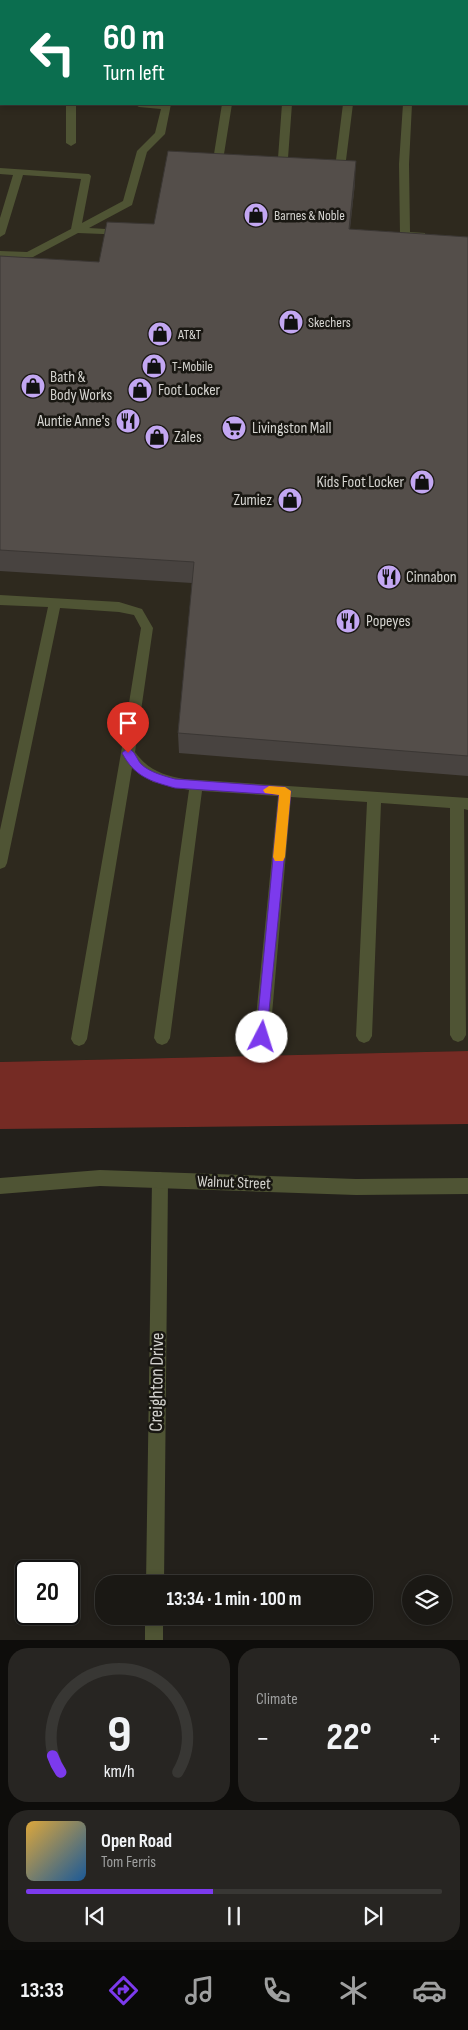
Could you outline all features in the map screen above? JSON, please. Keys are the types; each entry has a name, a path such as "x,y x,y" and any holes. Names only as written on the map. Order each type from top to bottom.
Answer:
{"street":[{"path":"71,105 71,143"},
{"path":"29,255 128,203 142,151 160,134 167,105"},
{"path":"219,154 227,105"},
{"path":"283,158 288,105"},
{"path":"341,160 348,105"},
{"path":"407,105 404,164 405,235 432,236"},
{"path":"0,171 86,176 76,230"},
{"path":"0,234 19,172"},
{"path":"76,230 120,232 132,239"},
{"path":"0,254 29,255 41,261"},
{"path":"0,600 119,607 138,612 147,628 128,753 79,1039"},
{"path":"0,863 55,603"},
{"path":"128,753 138,768 158,779 175,784 463,804 458,1035"},
{"path":"162,1038 196,785"},
{"path":"262,1037 285,791"},
{"path":"364,1036 374,798"},
{"name":"Walnut Street","path":"0,1186 100,1178 356,1186 468,1186"},
{"name":"Creighton Drive","path":"155,1575 160,1180"},
{"path":"154,1625 154,1640"}],"shaded area":[{"name":"Livingston Mall","path":"0,105 468,105 468,1051 0,1062"},
{"path":"468,1051 468,1124 0,1129 0,1062"}],"building":[{"name":"Livingston Mall","path":"168,151 356,161 349,229 468,237 468,756 178,733 194,562 0,550 0,256 99,262 107,222 154,224"}],"slow traffic":[{"path":"269,790 285,791 279,857"}],"place":[{"name":"Barnes & Noble","path":"256,215"},
{"name":"Skechers","path":"291,322"},
{"name":"AT&T","path":"160,334"},
{"name":"T-Mobile","path":"154,366"},
{"name":"Bath & Body Works","path":"33,386"},
{"name":"Foot Locker","path":"140,390"},
{"name":"Auntie Anne's","path":"128,421"},
{"name":"Livingston Mall","path":"234,428"},
{"name":"Zales","path":"157,437"},
{"name":"Kids Foot Locker","path":"422,482"},
{"name":"Zumiez","path":"290,500"},
{"name":"Cinnabon","path":"389,577"},
{"name":"Popeyes","path":"348,621"}],"route":[{"path":"128,753 138,768 158,779 175,784 285,791 262,1037"}]}
